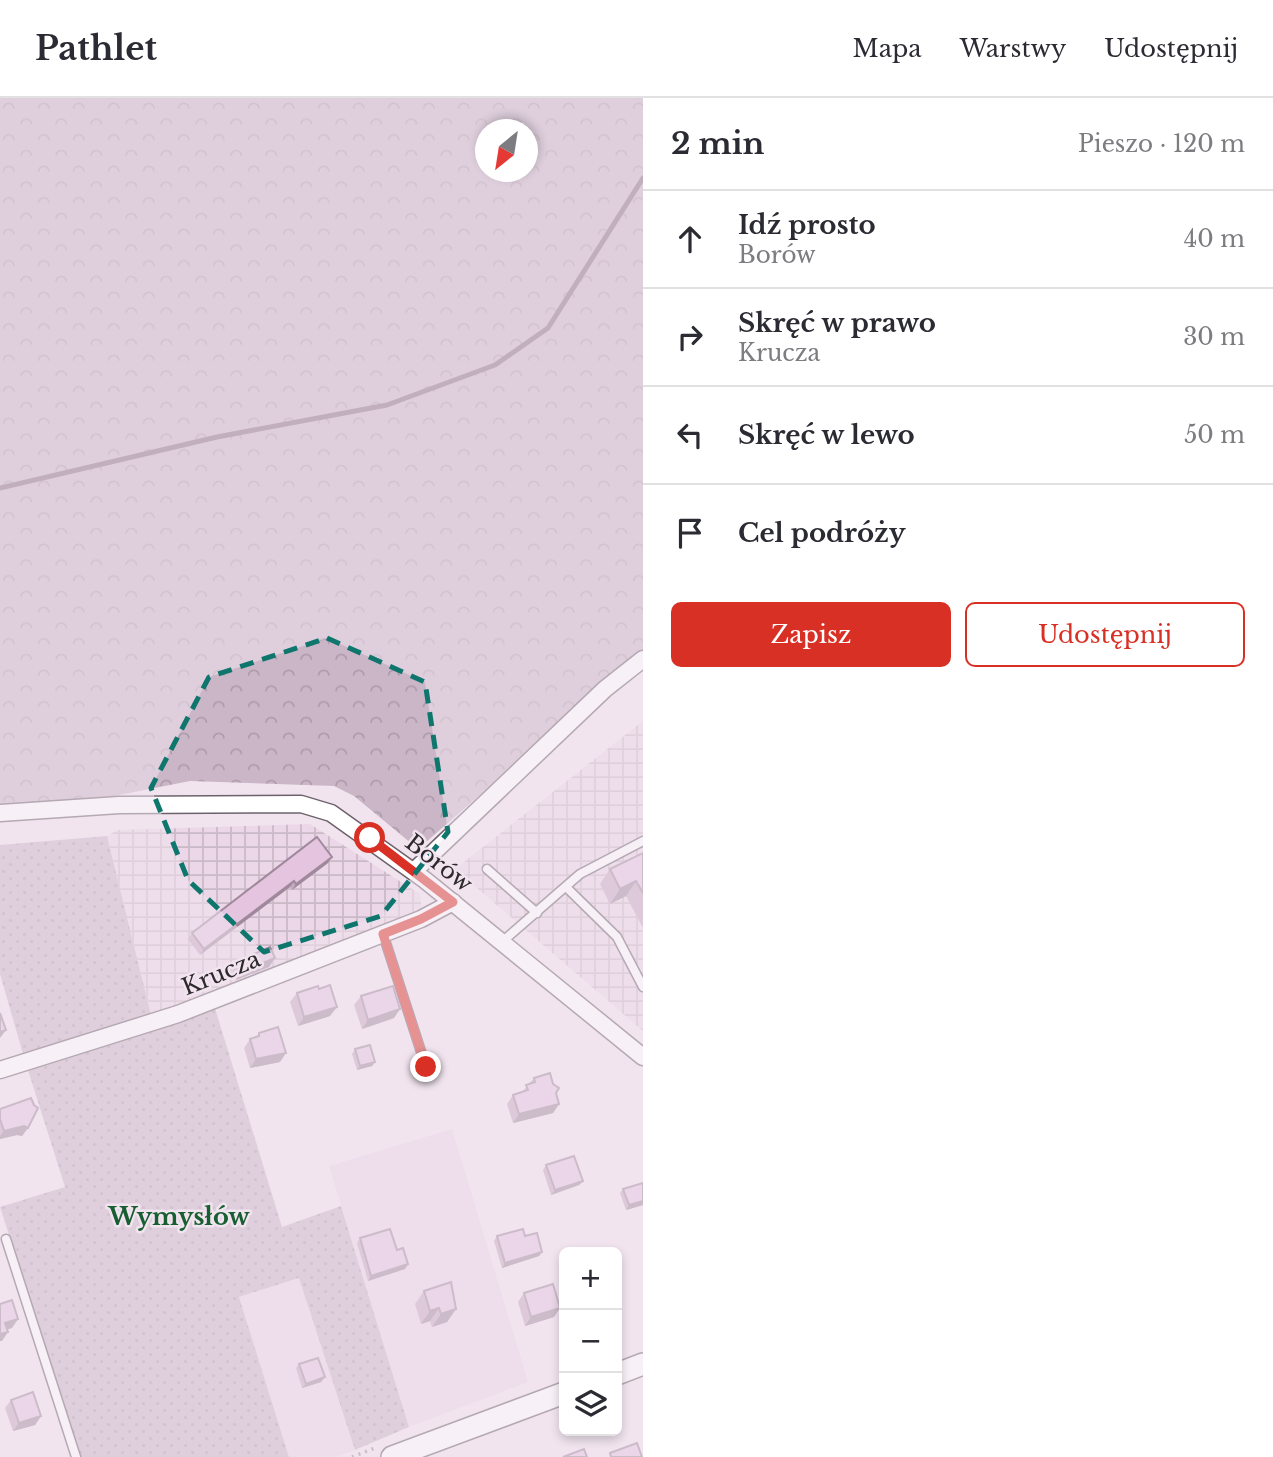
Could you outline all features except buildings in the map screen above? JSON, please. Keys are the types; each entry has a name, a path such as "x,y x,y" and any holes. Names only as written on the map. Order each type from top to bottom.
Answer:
{"street":[{"path":"414,871 605,689 643,659"},
{"name":"Borów","path":"0,813 119,805 301,804 331,813 414,871 643,1057"},
{"name":"Krucza","path":"0,1070 178,1014 421,919 453,902"},
{"path":"620,1373 643,1364"},
{"path":"392,1457 559,1395"}],"lane":[{"path":"503,942 580,874 643,841"},
{"path":"487,869 537,913"},
{"path":"566,887 617,937 643,987"},
{"path":"383,934 426,1067"},
{"path":"6,1239 76,1457"}],"highlighted area":[{"path":"327,638 425,682 448,832 381,916 264,952 188,880 151,788 209,677"}],"shaded area":[{"path":"643,721 643,1031 455,869"},
{"path":"310,824 420,894 422,911 151,1015 107,836 117,830"},
{"path":"452,1129 528,1382 409,1427 329,1166"},
{"path":"300,1278 355,1450 335,1457 289,1457 239,1297"}],"green space":[{"path":"0,98 643,98 643,653 418,849 354,796 334,786 190,781 79,803 0,805"},
{"path":"107,836 151,1015 23,1054 0,974 0,845"},
{"path":"214,1005 282,1227 341,1206 409,1427 355,1450 299,1278 239,1297 289,1457 81,1457 0,1207 65,1187 27,1067"}],"waterway":[{"path":"0,488 217,437 387,405 495,365 548,328 643,178"}],"district":[{"name":"Wymysłów","path":"179,1217"}],"route":[{"path":"370,838 453,902 421,919 383,934 426,1067"}]}
